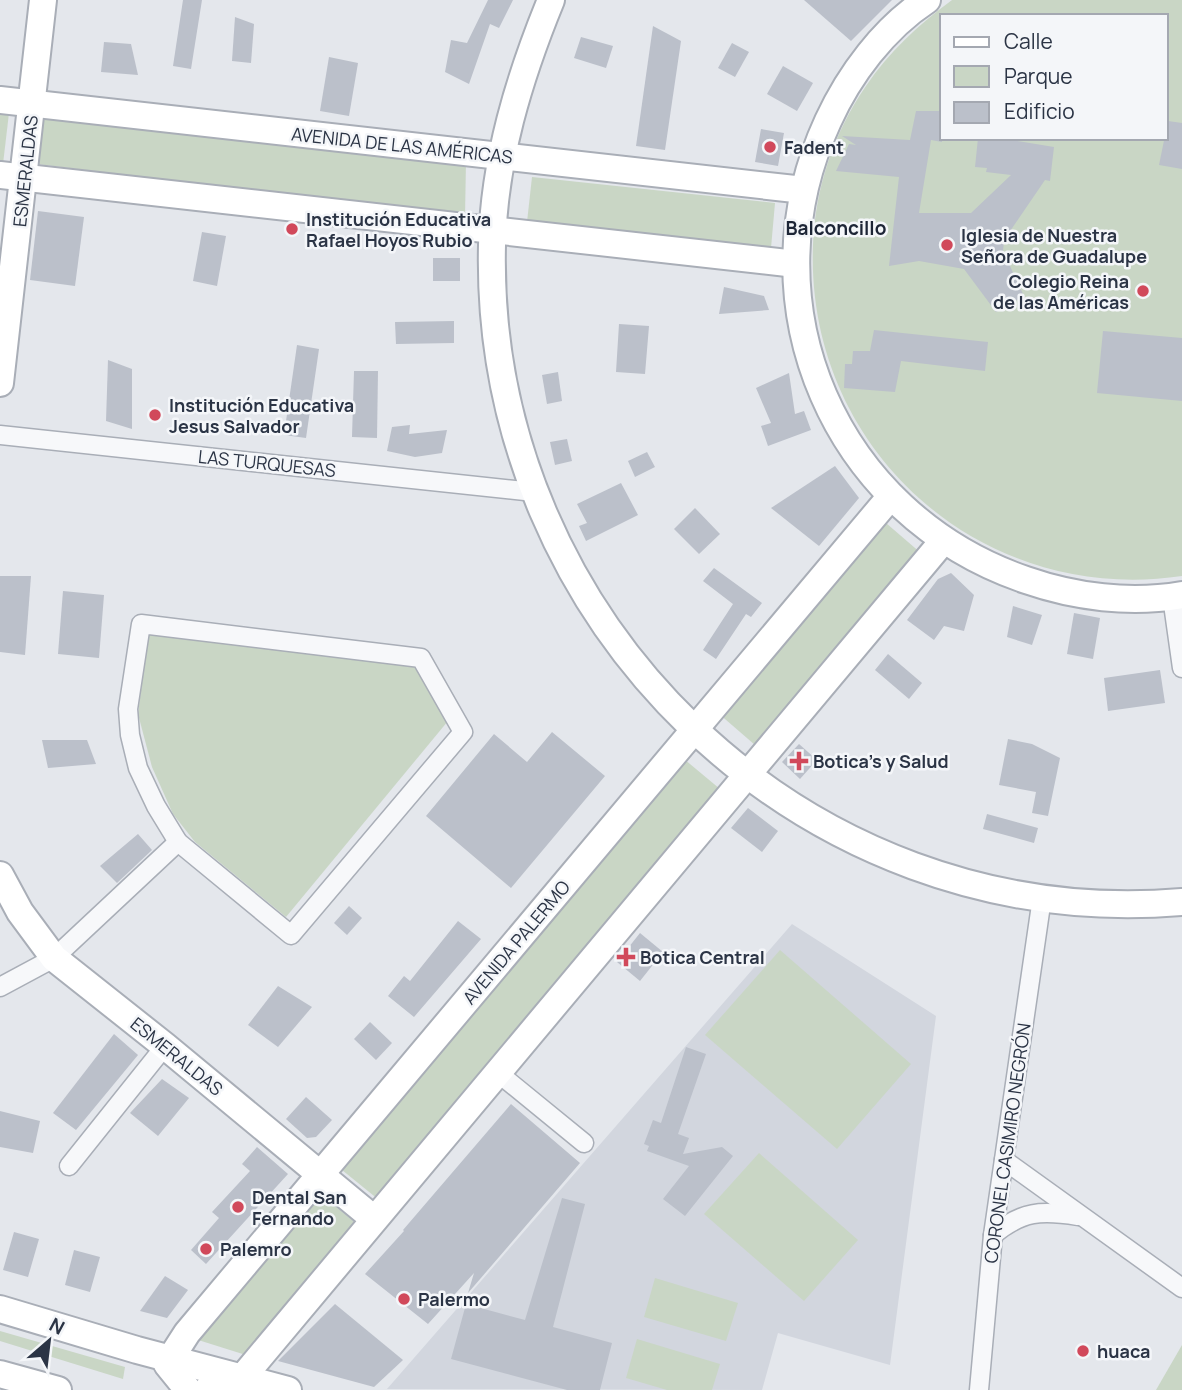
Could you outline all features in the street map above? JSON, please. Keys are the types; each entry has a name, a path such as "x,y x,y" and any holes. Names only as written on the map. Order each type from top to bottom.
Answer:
{"street":[{"name":"ESMERALDAS","path":"0,383 12,177 32,103 43,0"},
{"path":"551,0 533,42 501,156 493,230 493,289 502,376 510,415 534,492 564,559 606,628 640,672 694,730 747,774 818,821 895,858 943,875 1042,898 1100,904 1182,902"},
{"path":"927,0 887,34 861,65 836,104 817,146 804,190 796,264 800,315 817,382 853,450 891,496 943,541 996,570 1052,589 1112,598 1177,596 1182,668"},
{"name":"AVENIDA DE LAS AMÉRICAS","path":"0,100 804,190"},
{"path":"12,177 796,264"},
{"name":"LAS TURQUESAS","path":"0,435 534,492"},
{"name":"AVENIDA PALERMO","path":"169,1359 187,1333 891,496"},
{"path":"207,1390 229,1387 242,1378 943,541"},
{"path":"141,624 421,658 463,732 291,935 178,842 156,806 138,768 130,735 128,709 141,624"},
{"path":"0,987 54,958 178,842"},
{"name":"ESMERALDAS","path":"0,875 20,912 54,958 374,1219"},
{"name":"CORONEL CASIMIRO NEGRÓN","path":"979,1390 993,1235 1042,898"},
{"path":"69,1166 165,1046"},
{"path":"497,1072 584,1143"},
{"path":"1004,1160 1182,1288"},
{"path":"993,1235 1019,1217 1036,1213 1052,1212 1084,1218"},
{"path":"0,1309 169,1359 288,1390"},
{"path":"169,1359 167,1364 170,1370 188,1390"},
{"path":"0,1374 58,1390"}],"shaded area":[{"path":"792,924 936,1016 890,1365 778,1333 762,1390 387,1389"}],"green space":[{"path":"952,0 1182,0 1182,576 1108,579 1038,566 975,538 919,498 873,447 839,387 818,319 813,245 822,182 844,122 866,86 894,50"},
{"path":"0,112 9,113 3,164 0,164"},
{"path":"43,115 466,161 465,217 37,164"},
{"path":"532,177 775,203 771,248 527,222"},
{"path":"886,523 922,554 755,745 718,713"},
{"path":"148,634 414,666 448,721 286,917 195,842 173,814 152,767 138,714"},
{"path":"684,759 720,789 379,1200 342,1170"},
{"path":"780,950 911,1064 837,1149 705,1035"},
{"path":"759,1153 858,1240 804,1301 704,1214"},
{"path":"318,1192 358,1225 249,1356 195,1339"},
{"path":"655,1278 738,1303 726,1341 644,1317"},
{"path":"0,1331 125,1367 123,1379 0,1341"},
{"path":"637,1339 720,1364 712,1390 667,1390 626,1378"},
{"path":"1182,1345 1182,1390 1156,1390"}],"building":[{"path":"183,0 202,0 191,69 173,66"},
{"path":"488,0 513,0 499,28 490,24 469,84 445,72 451,40 467,43"},
{"path":"804,0 892,0 851,41"},
{"path":"235,17 254,24 251,63 232,61"},
{"path":"653,26 681,41 665,150 636,146"},
{"path":"581,37 613,46 606,68 574,58"},
{"path":"104,42 131,44 138,75 101,72"},
{"path":"732,43 749,52 735,77 718,68"},
{"path":"329,57 358,63 349,116 320,111"},
{"path":"783,66 813,83 797,111 767,94"},
{"path":"916,111 940,111 942,142 931,140 919,213 971,213 1011,175 986,172 987,168 975,167 978,140 1012,140 1054,147 1050,181 1045,180 1004,240 1003,251 1024,296 996,312 964,269 919,261 889,266 899,177 836,171 849,144 856,145 842,136 910,140"},
{"path":"1168,121 1182,123 1182,169 1159,165 1164,140 1168,140"},
{"name":"Fadent","path":"761,129 784,133 778,166 755,162"},
{"path":"38,211 84,217 75,286 30,280"},
{"path":"202,232 226,236 217,286 193,281"},
{"path":"433,258 460,258 460,281 433,281"},
{"path":"724,287 764,296 769,310 719,314"},
{"path":"454,321 454,343 396,344 395,322"},
{"path":"619,324 649,326 645,374 616,372"},
{"path":"874,330 988,342 985,371 901,361 895,392 844,388 845,364 852,364 853,351 870,351"},
{"path":"1103,331 1182,338 1182,401 1097,393"},
{"path":"297,345 319,349 306,438 284,435"},
{"path":"108,360 132,369 132,429 106,421"},
{"path":"354,371 378,371 377,438 352,437"},
{"path":"558,372 562,401 547,404 542,375"},
{"path":"789,373 795,414 804,411 811,430 768,446 761,426 771,423 756,388"},
{"path":"410,425 409,434 447,430 442,453 415,457 387,451 392,427"},
{"path":"567,439 572,461 555,465 550,442"},
{"path":"647,452 655,467 635,477 628,461"},
{"path":"835,466 859,498 819,546 771,508"},
{"path":"621,483 638,515 586,541 579,526 587,523 577,504"},
{"path":"695,508 720,534 699,554 674,529"},
{"path":"714,568 762,603 751,617 746,614 716,659 703,650 733,604 703,581"},
{"path":"951,573 974,595 964,631 944,626 934,640 907,620 938,579"},
{"path":"0,576 31,576 25,655 0,652"},
{"path":"63,591 104,595 99,658 58,654"},
{"path":"1013,606 1042,615 1032,645 1007,637"},
{"path":"1074,613 1100,618 1093,659 1067,654"},
{"path":"888,654 922,683 909,699 875,670"},
{"path":"1160,670 1165,703 1108,711 1104,678"},
{"path":"552,732 605,776 511,888 426,816 494,734 527,762"},
{"path":"1008,739 1032,744 1060,758 1048,816 1032,813 1036,792 999,785"},
{"path":"42,740 87,740 96,764 48,768"},
{"name":"Botica's y Salud","path":"799,744 817,760 800,779 782,762"},
{"path":"748,808 778,831 762,852 731,828"},
{"path":"987,814 1038,828 1034,843 983,829"},
{"path":"138,834 152,850 117,883 100,866"},
{"path":"349,906 362,918 347,935 334,923"},
{"path":"458,921 481,939 414,1017 388,996 404,976 410,981"},
{"path":"640,933 663,952 640,981 617,962"},
{"path":"278,986 312,1007 278,1047 248,1025"},
{"path":"370,1022 392,1043 376,1060 354,1039"},
{"path":"114,1034 138,1055 76,1130 53,1113"},
{"path":"686,1047 706,1054 678,1134 689,1138 683,1154 722,1147 733,1156 685,1216 663,1199 689,1166 647,1151 649,1146 644,1144 653,1120 661,1123"},
{"path":"162,1079 189,1098 158,1136 130,1113"},
{"path":"306,1097 332,1120 316,1137 307,1138 286,1119"},
{"path":"511,1104 580,1163 468,1293 474,1273 428,1324 365,1274"},
{"path":"0,1111 40,1121 33,1153 0,1147"},
{"path":"257,1147 288,1174 206,1264 191,1250 219,1218 212,1212 250,1171 242,1164"},
{"path":"562,1198 585,1204 553,1327 612,1343 600,1390 567,1390 451,1359 466,1304 525,1320"},
{"path":"14,1232 39,1239 28,1277 3,1270"},
{"path":"74,1250 100,1257 90,1292 65,1285"},
{"path":"165,1276 188,1290 167,1318 140,1311"},
{"path":"335,1304 403,1360 374,1387 278,1361"}],"place":[{"name":"Fadent","path":"770,147"},
{"name":"Institución Educativa Rafael Hoyos Rubio","path":"292,229"},
{"name":"Iglesia de Nuestra Señora de Guadalupe","path":"947,245"},
{"name":"Colegio Reina de las Américas","path":"1143,291"},
{"name":"Institución Educativa Jesus Salvador","path":"155,415"},
{"name":"Botica's y Salud","path":"799,761"},
{"name":"Botica Central","path":"626,957"},
{"name":"Dental San Fernando","path":"238,1207"},
{"name":"Palemro","path":"206,1249"},
{"name":"Palermo","path":"404,1299"},
{"name":"huaca","path":"1083,1351"}],"district":[{"name":"Balconcillo","path":"836,228"}]}
